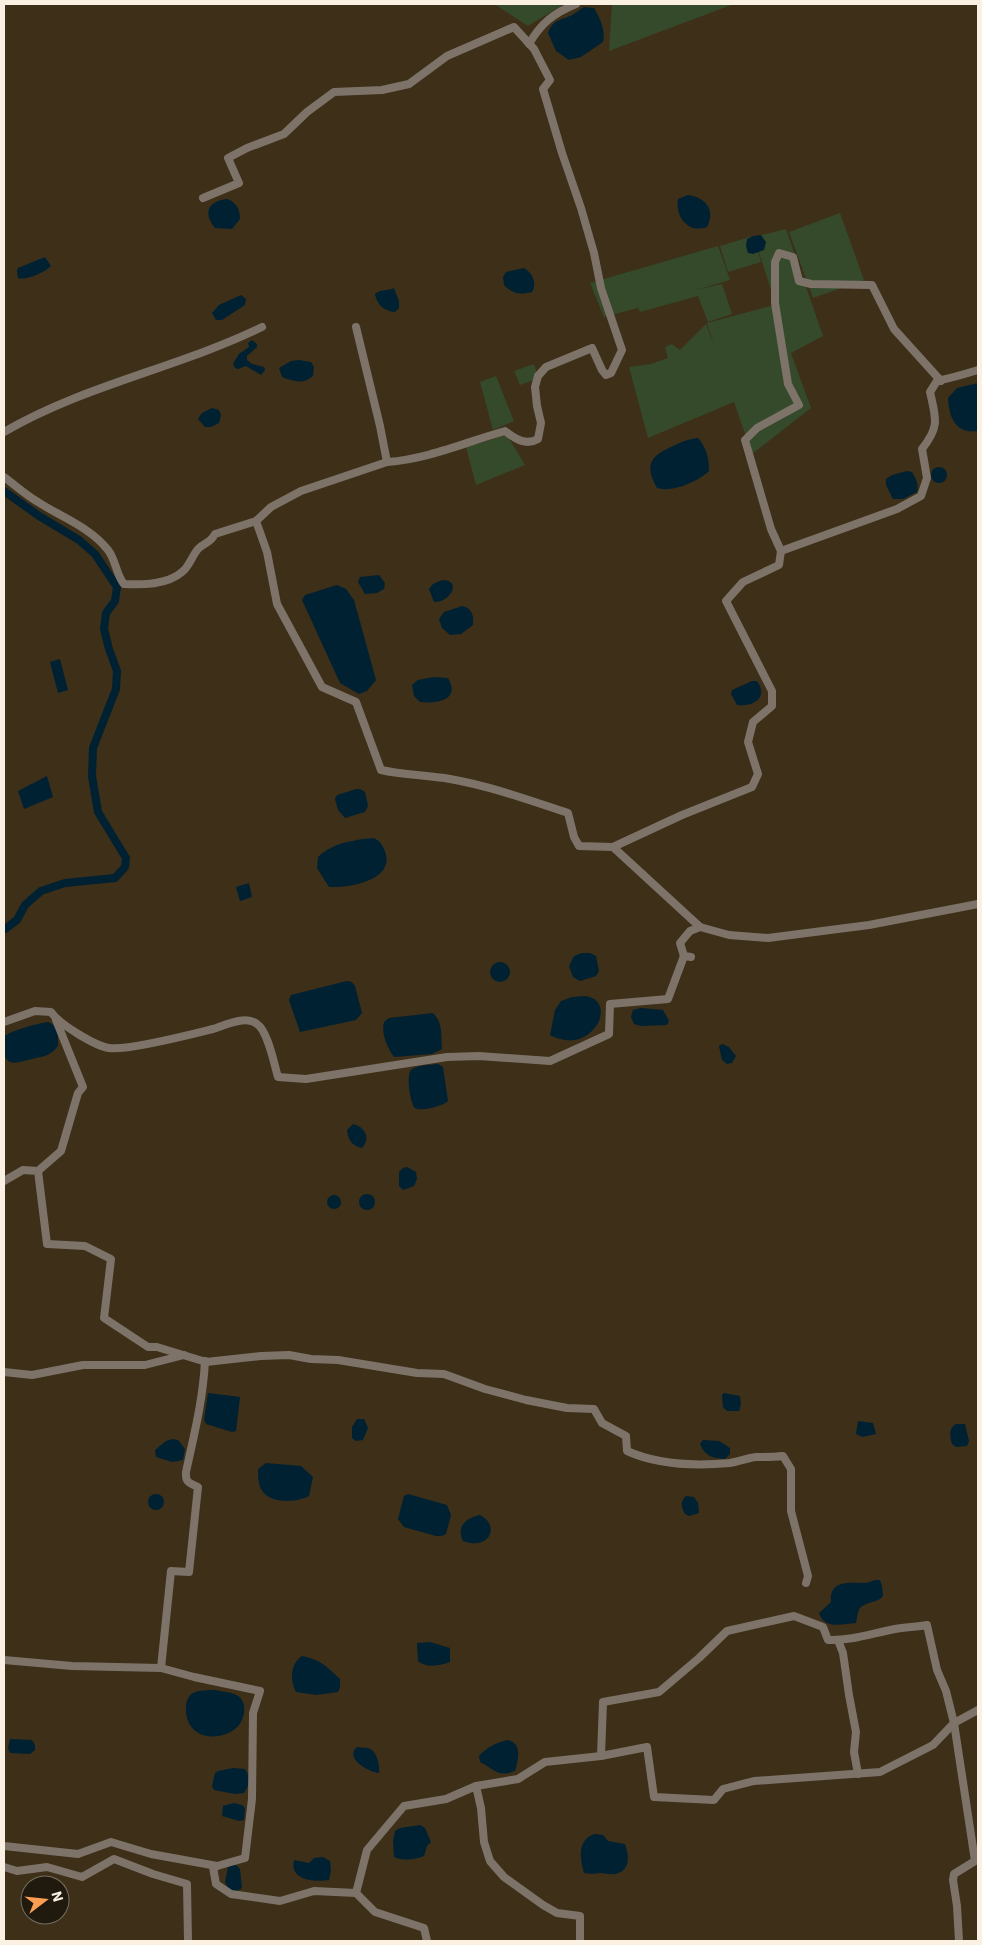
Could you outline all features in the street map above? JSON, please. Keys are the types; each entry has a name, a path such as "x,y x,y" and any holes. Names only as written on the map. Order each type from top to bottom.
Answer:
{"street":[{"path":"529,44 537,30 554,14 576,4"},
{"path":"4,477 36,501 65,516 108,550 124,584 157,582 182,572 199,548 211,541 215,534 256,521 271,508 301,491 387,462 448,449 505,431 515,439 524,442 534,442 538,439 541,423 535,387 538,376 546,367 592,348 606,375 611,373 622,350 601,288 594,253 581,208 547,108 543,90 550,80 534,49 514,28 447,56 409,84 382,90 334,92 307,112 284,134 247,148 228,158 240,183 204,198"},
{"path":"256,521 267,552 277,604 322,687 356,702 380,770 485,786 550,807 568,813 578,846 613,847 682,815 752,787 758,774 748,742 753,722 772,706 772,691 726,601 743,582 780,565 781,551 771,528 745,440 757,428 799,405 788,384 775,303 774,262 779,253 793,257 799,281 811,284 872,285 894,329 941,380"},
{"path":"4,432 46,410 224,344 262,327"},
{"path":"356,327 387,462"},
{"path":"781,551 897,509 921,496 927,478 922,449 932,437 936,427 930,392 937,382 941,380 978,370"},
{"path":"613,847 700,927 729,935 768,938 869,924 978,904"},
{"path":"56,1019 78,1034 108,1048 128,1047 160,1041 242,1020 257,1024 264,1033 278,1077 306,1079 446,1057 479,1056 550,1061 609,1034 610,1004 668,999 688,956 680,943 690,931 700,927"},
{"path":"4,1021 35,1011 51,1012 56,1019 83,1087 78,1093 62,1151 38,1171 23,1170 4,1181"},
{"path":"38,1171 47,1244 85,1246 111,1259 104,1318 148,1347 157,1346 205,1361 289,1355 311,1359 338,1360 417,1373 444,1374 485,1389 526,1400 568,1408 594,1409 602,1424 626,1436 627,1451 657,1460 702,1464 732,1463 755,1457 783,1456 791,1469 791,1511 808,1576 806,1583"},
{"path":"4,1372 32,1375 83,1365 145,1365 186,1354"},
{"path":"161,1668 171,1572 189,1572 198,1487 188,1483 185,1479 204,1388 205,1361"},
{"path":"601,1756 603,1702 659,1692 727,1631 794,1616 822,1627 828,1640 928,1625 937,1670 946,1691 954,1723 975,1861 954,1874 959,1941"},
{"path":"838,1640 843,1653 848,1695 856,1732 854,1752 858,1774"},
{"path":"4,1660 72,1666 161,1668 260,1691 253,1713 252,1799 245,1858 216,1866 151,1854 111,1842 78,1854 4,1846"},
{"path":"356,1893 367,1850 404,1806 446,1799 476,1786 518,1780 545,1762 601,1756 647,1747 654,1798 714,1800 723,1789 754,1781 880,1772 933,1745 954,1723 978,1710"},
{"path":"476,1786 481,1808 484,1842 490,1861 504,1877 557,1914 580,1916 580,1941"},
{"path":"4,1867 17,1871 47,1867 82,1877 114,1859 153,1874 187,1884 188,1941"},
{"path":"216,1866 213,1867 216,1884 231,1894 280,1901 314,1891 356,1893 375,1912 424,1928 427,1941"}],"green space":[{"path":"494,4 564,4 528,26"},
{"path":"612,4 734,4 609,51"},
{"path":"840,213 864,280 813,298 789,232"},
{"path":"786,229 823,336 791,353 811,408 752,454 734,402 648,438 629,367 651,364 668,358 665,347 672,344 680,350 706,324 715,347 707,323 774,305 782,324 754,237"},
{"path":"753,236 761,262 728,272 720,246"},
{"path":"718,246 730,280 696,290 722,284 732,314 708,322 698,296 640,312 638,308 604,317 590,283"},
{"path":"534,364 539,378 520,385 514,371"},
{"path":"496,376 514,421 493,430 480,382"},
{"path":"507,435 525,465 476,485 466,447"}],"water":[{"path":"584,7 594,8 603,29 603,42 581,57 569,60 556,51 548,33 556,22"},
{"path":"688,195 699,198 707,205 710,215 707,227 694,228 681,218 678,199"},
{"path":"227,199 237,206 240,219 232,229 215,228 209,217 209,208 216,202"},
{"path":"761,235 766,242 764,250 753,254 748,253 747,239"},
{"path":"45,257 51,266 30,277 18,278 18,268"},
{"path":"524,268 533,279 534,286 532,292 513,292 504,285 503,277 506,272"},
{"path":"394,288 399,301 399,308 395,312 382,307 377,301 375,294 379,291"},
{"path":"241,295 246,299 245,305 222,320 216,320 212,313 219,305"},
{"path":"252,340 257,344 257,347 247,356 247,360 252,364 264,367 265,370 261,375 246,366 238,369 235,368 233,364 239,354 249,347 248,343"},
{"path":"291,361 311,362 314,367 313,376 305,381 294,381 282,377 279,368"},
{"path":"978,383 978,431 964,430 952,418 948,398 957,388"},
{"path":"212,408 219,410 221,415 219,423 211,427 205,427 198,419 202,413"},
{"path":"698,438 707,454 709,471 699,479 685,485 670,489 657,488 650,468 654,459 678,444"},
{"path":"936,467 942,467 947,472 945,481 936,483 931,478 931,472"},
{"path":"907,471 912,472 916,479 917,492 903,499 893,499 886,485 886,479 892,475"},
{"path":"379,575 385,583 384,589 377,593 365,594 358,582 360,577"},
{"path":"442,580 452,584 452,591 445,599 434,602 429,589 433,584"},
{"path":"337,585 346,589 354,600 376,680 367,691 359,694 340,683 302,600 305,595"},
{"path":"462,606 472,613 473,625 461,634 450,635 442,628 439,619 444,612"},
{"path":"60,659 68,690 58,693 50,662"},
{"path":"434,677 448,678 452,691 449,696 440,701 420,702 414,696 412,685 418,680"},
{"path":"752,681 757,681 760,687 760,697 754,703 737,705 731,694 732,690"},
{"path":"47,776 53,797 24,809 18,791"},
{"path":"356,789 365,792 368,806 365,812 345,818 338,810 335,799 337,795"},
{"path":"373,838 382,845 387,860 384,868 378,875 359,884 329,887 317,868 318,857 337,845"},
{"path":"249,883 252,897 240,901 236,887"},
{"path":"590,953 596,956 599,971 596,976 580,981 573,977 569,966 574,956"},
{"path":"500,962 507,965 510,972 507,979 500,982 493,979 490,972 493,965"},
{"path":"347,981 352,982 355,986 362,1013 356,1020 300,1032 289,1000 291,995"},
{"path":"585,996 595,1000 600,1007 600,1016 596,1026 589,1034 578,1039 565,1040 550,1035 555,1010 561,1001 572,997"},
{"path":"641,1008 663,1010 669,1021 667,1025 641,1026 634,1024 631,1017 633,1010"},
{"path":"433,1013 440,1025 442,1049 432,1054 394,1057 385,1040 384,1022 389,1018"},
{"path":"48,1022 56,1029 58,1046 50,1054 44,1056 13,1063 9,1062 5,1055 4,1037 18,1030"},
{"path":"722,1044 729,1047 736,1056 732,1063 727,1064 722,1060 719,1046"},
{"path":"438,1064 443,1067 448,1101 432,1108 415,1108 409,1089 411,1070 420,1066"},
{"path":"353,1124 361,1128 365,1133 366,1140 362,1148 353,1144 348,1137 347,1130"},
{"path":"407,1167 416,1172 417,1179 414,1186 403,1190 399,1186 399,1172"},
{"path":"367,1194 373,1196 375,1202 373,1208 367,1210 361,1208 359,1202 361,1196"},
{"path":"331,1195 337,1195 341,1202 337,1209 331,1209 327,1205 327,1199"},
{"path":"208,1393 240,1397 236,1431 232,1432 206,1424 204,1420"},
{"path":"724,1393 740,1396 741,1404 739,1411 727,1411 723,1407 722,1395"},
{"path":"357,1419 364,1419 368,1428 363,1440 356,1441 352,1438 352,1427"},
{"path":"858,1421 873,1423 876,1434 862,1437 856,1434"},
{"path":"956,1424 965,1424 969,1441 967,1446 956,1447 952,1444 951,1430"},
{"path":"178,1440 185,1449 183,1460 172,1462 156,1457 155,1450 166,1441"},
{"path":"703,1440 719,1441 730,1448 730,1454 725,1459 710,1456 700,1444"},
{"path":"266,1463 301,1466 313,1477 309,1496 297,1500 283,1501 276,1500 265,1494 259,1484 258,1469"},
{"path":"153,1494 159,1494 164,1499 162,1508 153,1510 148,1505 148,1499"},
{"path":"408,1494 447,1505 451,1515 446,1534 436,1536 404,1527 398,1519 404,1496"},
{"path":"686,1496 694,1497 698,1503 699,1513 689,1516 685,1514 682,1505"},
{"path":"480,1515 490,1525 491,1531 489,1536 480,1543 463,1541 461,1536 462,1527 470,1518"},
{"path":"880,1580 883,1596 861,1607 856,1623 834,1625 825,1622 819,1613 831,1602 831,1595 837,1586 846,1583 865,1583"},
{"path":"430,1642 450,1648 450,1662 433,1666 425,1665 418,1661 417,1643"},
{"path":"302,1656 323,1664 340,1679 338,1692 316,1695 296,1692 292,1672 295,1663"},
{"path":"216,1690 233,1694 241,1699 244,1708 243,1718 235,1729 224,1735 205,1735 194,1730 190,1725 186,1713 186,1704 193,1693"},
{"path":"10,1739 32,1740 35,1750 30,1754 10,1753 8,1748"},
{"path":"507,1740 512,1741 517,1748 518,1757 515,1771 504,1774 496,1772 480,1762 479,1756 485,1750"},
{"path":"357,1747 369,1748 374,1753 379,1773 369,1770 355,1760 353,1756"},
{"path":"233,1768 245,1769 247,1772 249,1781 244,1793 235,1794 214,1790 212,1786 215,1773"},
{"path":"234,1803 245,1808 244,1820 239,1821 222,1816 223,1806"},
{"path":"420,1825 425,1828 431,1842 427,1846 424,1856 409,1860 394,1857 393,1841 395,1831 400,1828"},
{"path":"594,1834 603,1835 608,1841 625,1844 628,1862 621,1872 614,1874 584,1873 581,1861 582,1845"},
{"path":"323,1857 330,1861 329,1880 304,1879 295,1872 293,1867 294,1860 309,1863 314,1858"},
{"path":"236,1865 240,1869 242,1888 237,1891 229,1890 225,1882 228,1867"}],"waterway":[{"path":"4,491 39,516 79,540 95,554 117,587 115,601 106,613 104,629 117,671 116,689 93,748 92,776 98,812 126,858 125,867 115,878 65,883 41,891 25,905 17,920 5,929"}]}
